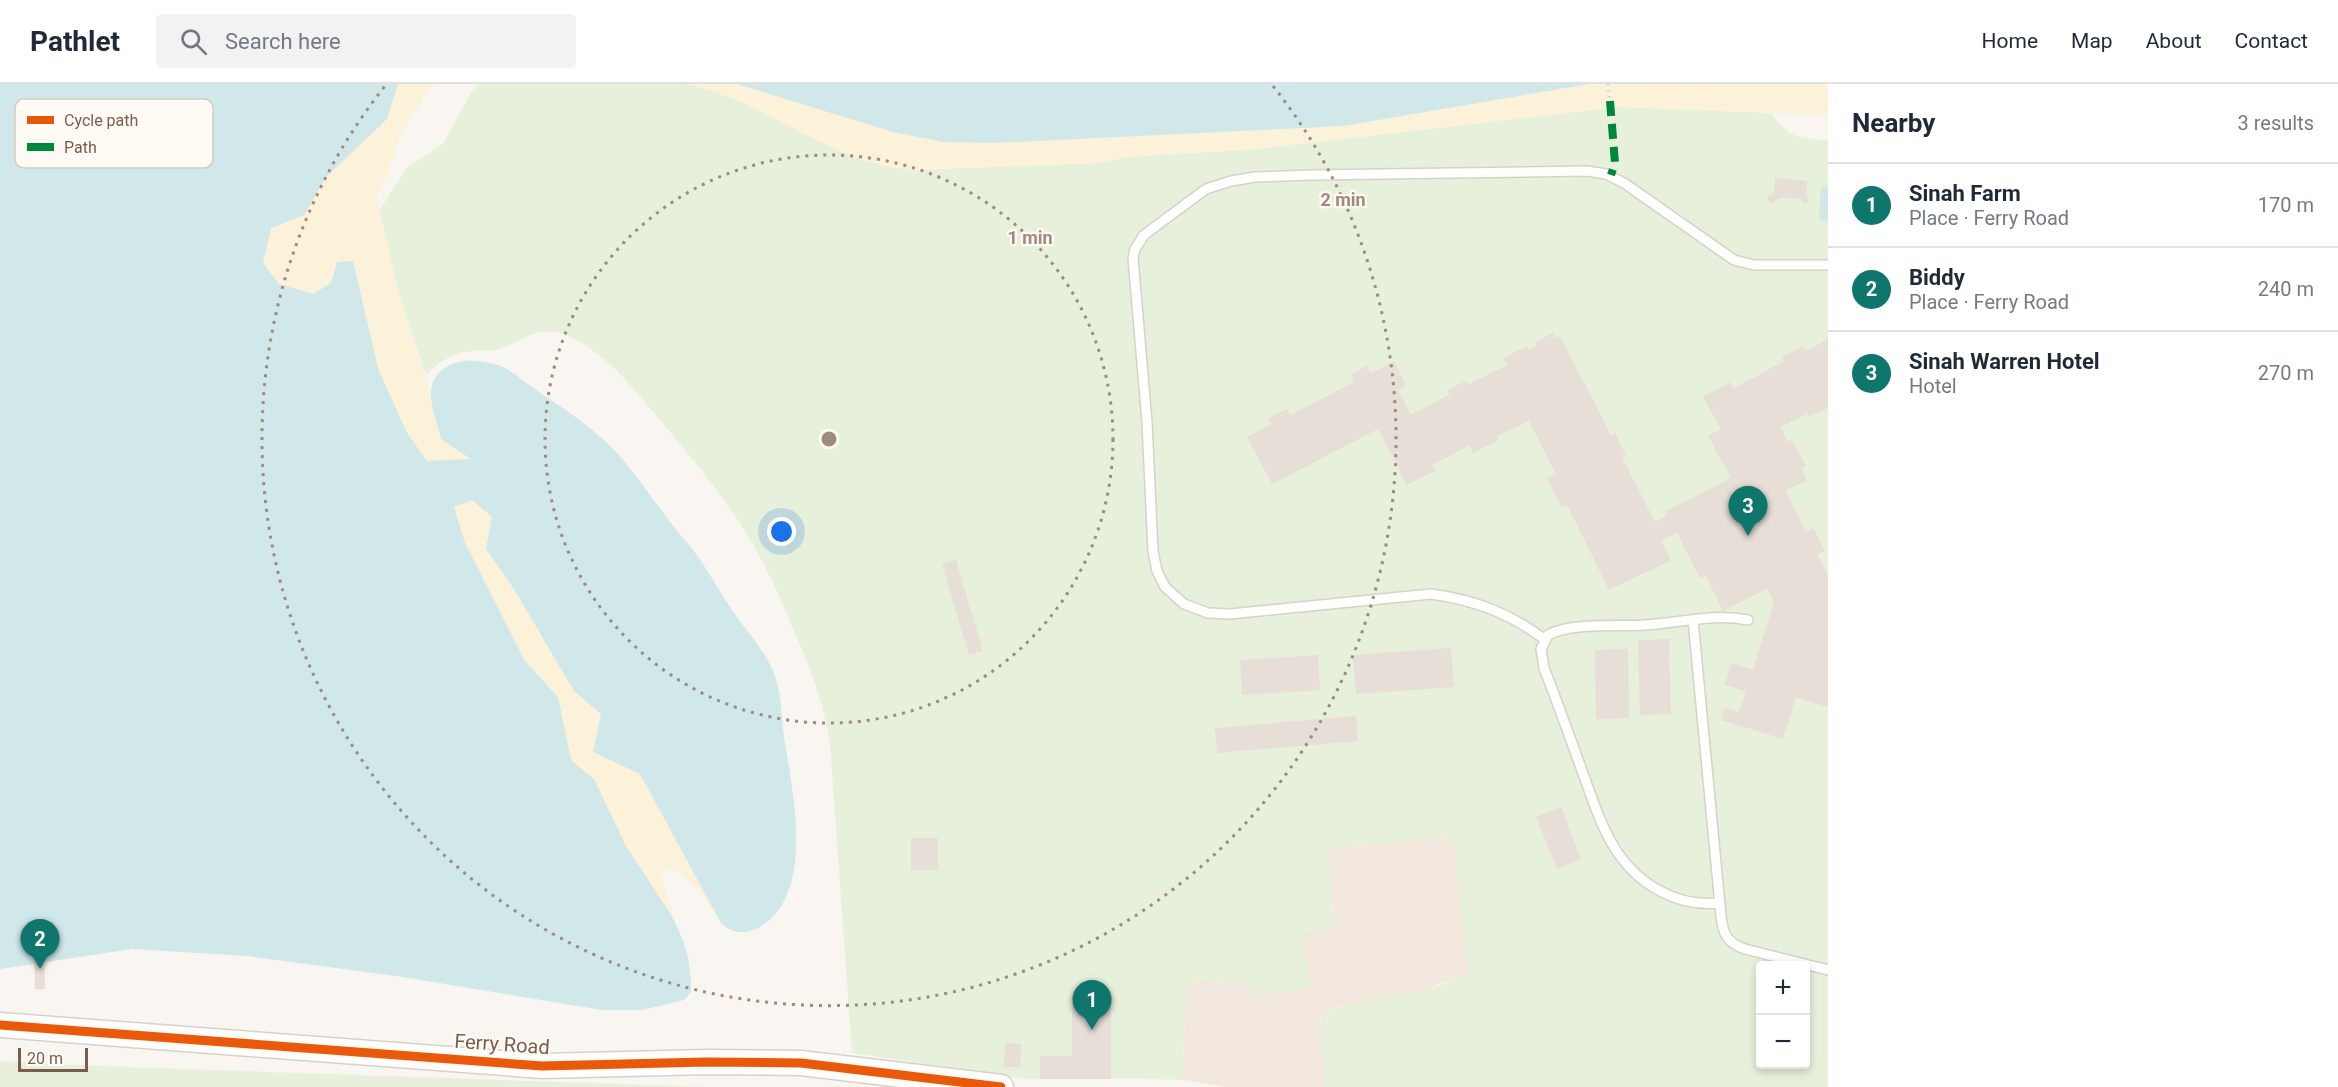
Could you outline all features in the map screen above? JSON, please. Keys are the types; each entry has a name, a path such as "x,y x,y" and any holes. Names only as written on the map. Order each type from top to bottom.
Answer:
{"street":[{"name":"Ferry Road","path":"0,1024 542,1066 716,1062 801,1063 1001,1087"}],"lane":[{"path":"1544,639 1521,622 1499,612 1460,598 1431,594 1230,614 1208,613 1192,608 1171,594 1160,579 1153,551 1147,422 1133,258 1135,249 1144,235 1206,189 1244,179 1312,175 1587,171 1606,174 1624,183 1734,260 1754,265 1828,265"},
{"path":"1719,903 1689,903 1667,895 1639,878 1616,853 1602,826 1544,668 1541,654 1544,639 1551,633 1564,629 1653,625 1716,617 1748,620"},
{"path":"1693,620 1723,930 1728,941 1745,949 1828,970"}],"path":[{"path":"1608,84 1610,101"}],"shaded area":[{"path":"1453,837 1469,976 1441,983 1424,991 1339,1007 1320,1014 1325,1087 1228,1087 1182,1080 1187,980 1251,983 1251,996 1302,933 1334,928 1328,848"}],"green space":[{"path":"479,84 684,84 743,103 854,156 883,165 914,170 1100,163 1125,157 1258,149 1619,107 1771,113 1784,128 1795,135 1802,138 1828,140 1828,1087 1325,1087 1320,1014 1357,1003 1426,990 1469,976 1452,837 1328,848 1334,928 1302,933 1312,988 1251,996 1251,983 1187,980 1182,1080 1027,1079 852,1053 830,743 816,685 779,596 741,524 706,476 635,390 611,365 583,344 569,336 555,332 539,332 503,348 453,355 426,375 401,302 379,211 407,168 443,144 472,91"},
{"path":"0,1061 95,1066 708,1087 0,1087"}],"sand":[{"path":"327,84 434,84 403,133 376,196 401,302 430,392 469,449 483,494 637,762 716,913 686,878 672,869 665,869 662,877 673,918 583,791 80,256 206,168 213,168 213,163"},
{"path":"684,84 1828,84 1828,115 1619,107 1258,149 1125,157 1100,163 914,170 883,165 854,156 743,103"}],"water":[{"path":"0,84 398,84 387,119 326,177 304,215 271,228 263,263 279,284 313,294 331,283 337,262 353,261 378,368 407,433 427,461 471,459 441,439 431,400 431,390 436,376 447,366 476,361 504,367 516,375 575,416 624,461 697,555 735,615 764,654 776,678 793,794 796,841 791,884 783,903 764,925 747,932 729,929 721,923 640,774 593,752 601,714 574,691 514,589 486,549 492,517 472,500 454,507 465,543 525,661 558,697 571,760 594,779 626,846 673,918 688,957 691,992 684,1000 642,1010 602,1010 403,977 247,956 132,949 0,969"},
{"path":"737,84 1589,84 1343,126 993,143 944,142 893,132"},
{"path":"1821,187 1828,187 1828,221 1819,220"}],"building":[{"path":"1775,178 1807,181 1806,193 1809,202 1805,204 1799,198 1779,198 1774,203 1770,203 1767,198 1774,191"},
{"path":"1553,333 1556,338 1560,336 1611,435 1615,433 1626,456 1622,457 1655,522 1667,516 1665,512 1731,478 1708,436 1721,429 1703,397 1730,382 1733,389 1784,361 1782,357 1803,346 1806,351 1828,339 1828,408 1780,427 1788,442 1792,440 1806,466 1801,468 1807,480 1785,491 1806,532 1813,528 1825,551 1817,555 1828,575 1828,707 1796,697 1783,739 1721,720 1724,708 1739,712 1746,691 1725,685 1731,663 1753,670 1774,602 1767,589 1723,611 1706,576 1700,578 1677,533 1661,540 1671,560 1609,590 1567,505 1562,507 1547,478 1556,474 1529,421 1497,436 1499,440 1473,453 1469,446 1432,465 1435,471 1407,485 1378,429 1272,484 1247,437 1271,425 1268,419 1287,409 1290,415 1354,382 1350,375 1367,366 1371,373 1394,361 1406,386 1398,390 1411,415 1450,394 1447,390 1466,381 1468,385 1507,365 1504,358 1527,346 1528,350 1536,346 1534,343"},
{"path":"956,560 983,651 969,655 942,564"},
{"path":"1669,639 1671,714 1640,715 1638,640"},
{"path":"1451,648 1454,687 1356,694 1353,655"},
{"path":"1628,649 1629,718 1596,719 1595,650"},
{"path":"1318,655 1320,690 1242,695 1240,660"},
{"path":"1356,716 1358,741 1217,753 1215,728"},
{"path":"1561,807 1581,859 1557,869 1536,817"},
{"path":"911,838 938,838 938,870 911,870"},
{"path":"34,950 44,950 45,989 35,989"},
{"path":"1072,1004 1111,1004 1111,1079 1040,1079 1040,1056 1072,1056"},
{"path":"1005,1043 1021,1044 1020,1067 1004,1067"}],"marked path":[{"path":"1610,101 1615,163 1611,175"}],"cycle path":[{"path":"0,1025 542,1066 706,1062 801,1063 1001,1087"}],"place":[{"name":"Sinah Warren Hotel","path":"1748,536"},
{"name":"Biddy","path":"40,969"},
{"name":"Sinah Farm","path":"1092,1030"}]}
